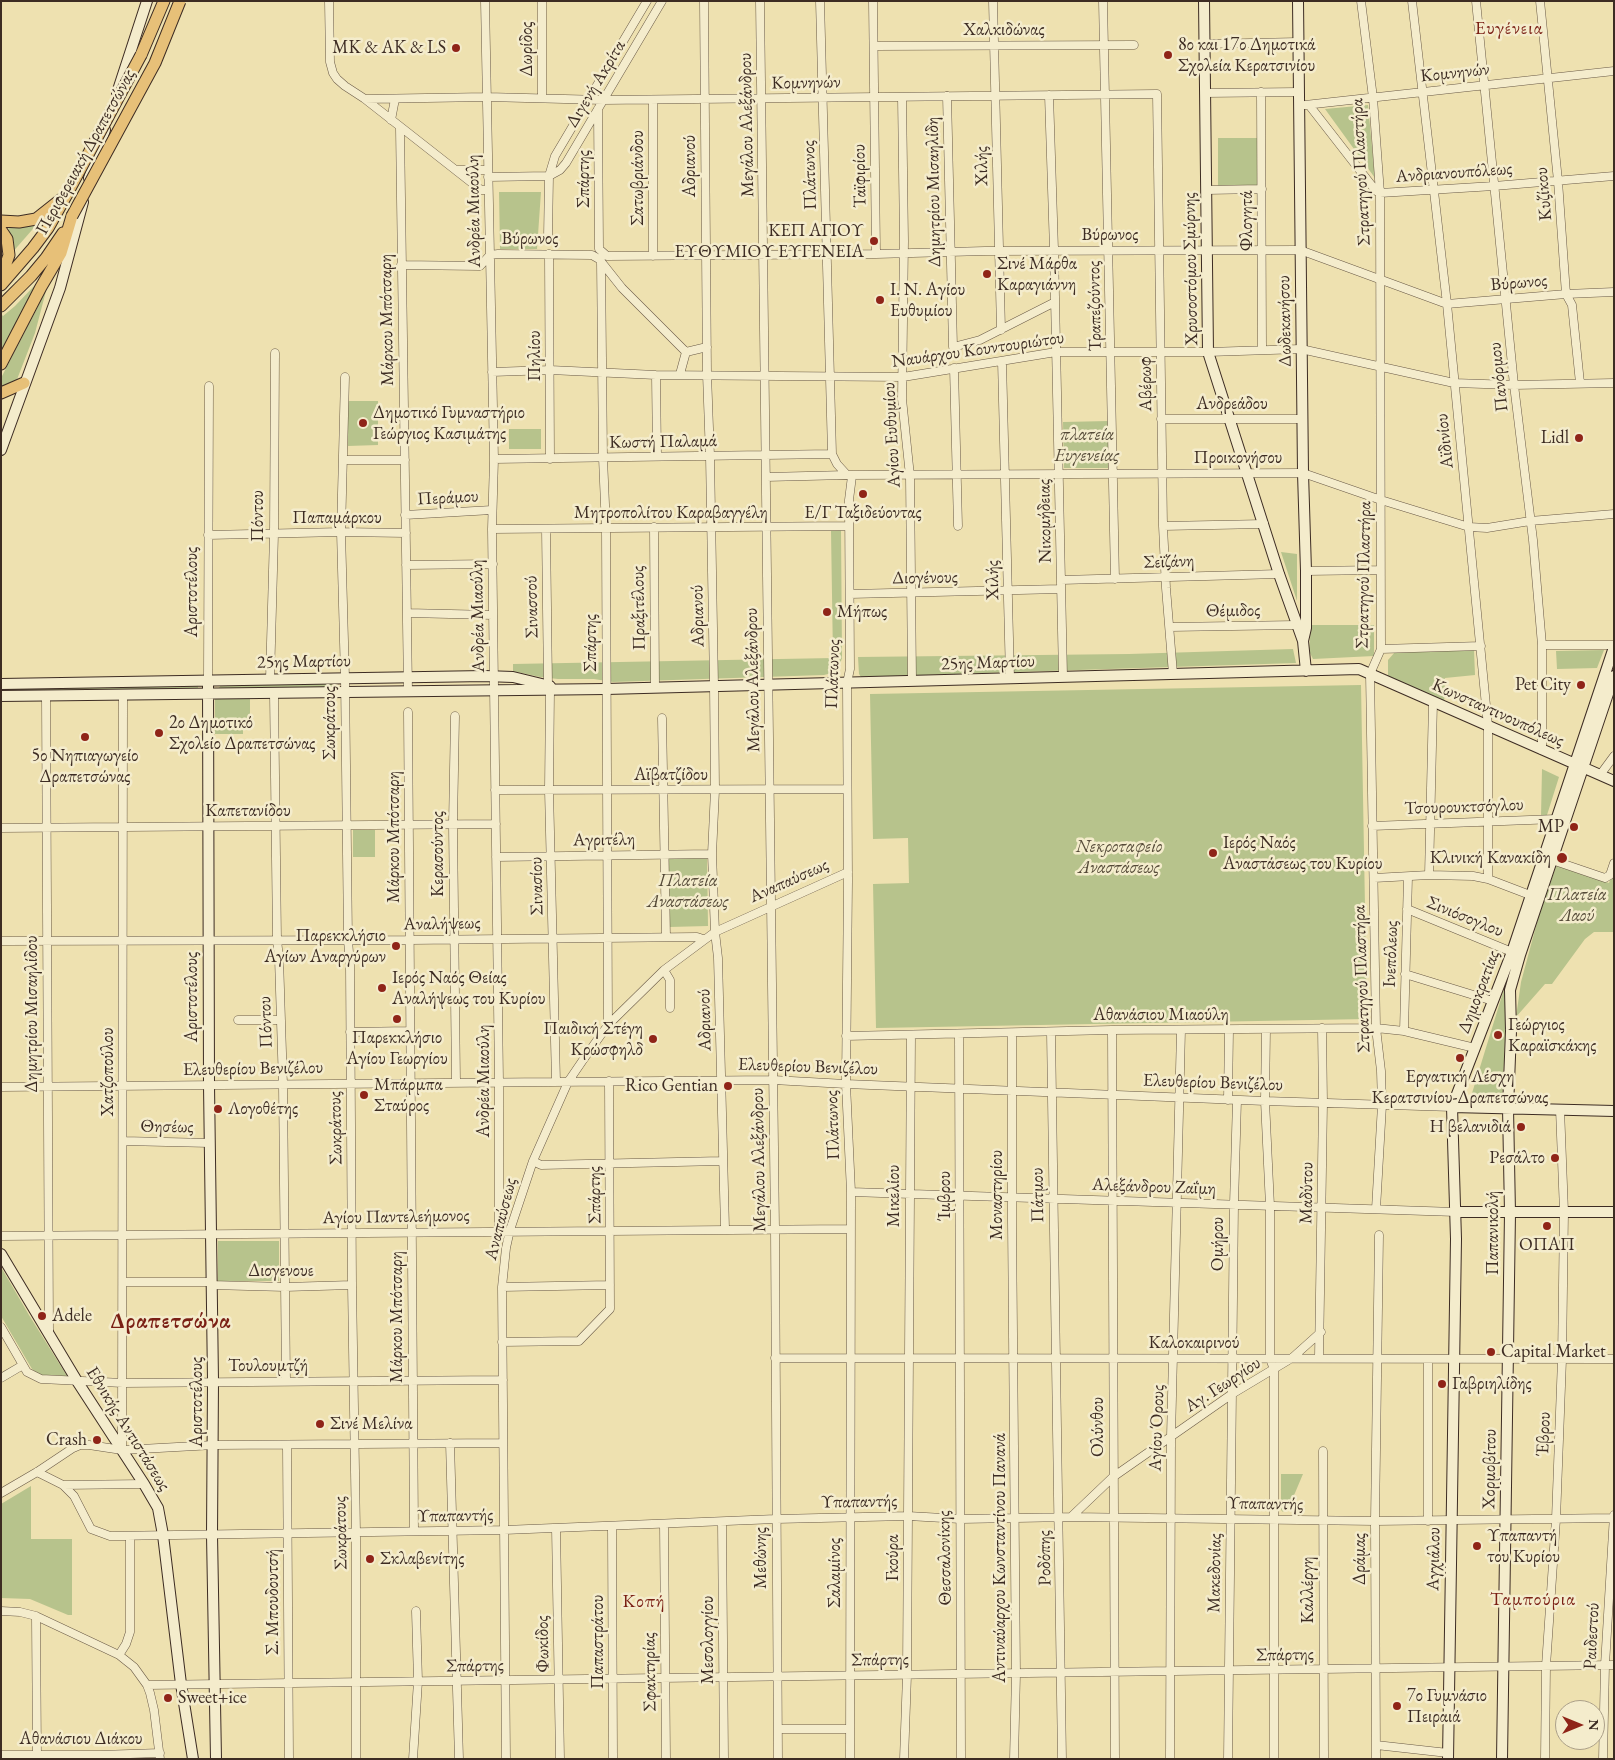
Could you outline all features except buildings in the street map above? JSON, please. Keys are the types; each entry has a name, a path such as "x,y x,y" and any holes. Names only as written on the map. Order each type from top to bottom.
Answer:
{"main road":[{"name":"Περιφερειακή Δραπετσώνας","path":"1,284 20,265 48,228 141,55 164,1"},
{"name":"Περιφερειακή Δραπετσώνας","path":"1,306 31,276 59,240 155,63 180,1"},
{"path":"1,221 19,222 36,218 45,213 67,194"},
{"path":"1,364 40,287 61,253 72,216"},
{"path":"1,230 7,239 9,255 1,278"},
{"path":"1,393 24,383"}],"street":[{"path":"1,450 60,288 92,170 147,1"},
{"path":"329,1 330,62 333,73 345,86 458,170 481,190 488,190"},
{"name":"Ανδρέα Μιαούλη","path":"485,1 494,459 492,529 498,939 499,1231"},
{"name":"Δωρίδος","path":"542,1 542,98"},
{"name":"Διγενή Ακρίτα","path":"549,176 555,156 647,1"},
{"name":"Διγενή Ακρίτα","path":"549,176 560,170 566,163 662,1"},
{"name":"Αδριανού","path":"704,1 706,347 710,456 715,790 712,854 718,958 725,1229"},
{"name":"Μεγάλου Αλεξάνδρου","path":"760,1 775,1358"},
{"name":"Πλάτωνος","path":"820,1 832,454"},
{"name":"Ταϊφιρίου","path":"874,1 876,254"},
{"name":"Χιλής","path":"993,1 1001,330"},
{"name":"Τραπεζούντος","path":"1103,1 1116,579"},
{"name":"Χρυσοστόμου Σμύρνης","path":"1204,1 1208,352 1279,574 1303,641 1306,671"},
{"name":"Δωδεκανήσου","path":"1298,1 1299,92 1304,105 1300,250 1306,571 1306,628 1303,641"},
{"name":"Στρατηγού Πλαστήρα","path":"1361,1 1374,98 1380,193 1381,649 1370,674 1376,1028 1381,1072 1382,1105 1376,1209"},
{"name":"Αϊδινίου","path":"1412,1 1447,304 1488,726 1488,880"},
{"name":"Πανόρμου","path":"1476,1 1505,300 1542,645 1542,750"},
{"name":"Κυζίκου","path":"1540,1 1558,180 1566,294 1572,306 1580,383"},
{"path":"1204,44 1298,42"},
{"name":"Χαλκιδώνας","path":"874,46 1134,45"},
{"name":"Κομνηνών","path":"1304,105 1614,71"},
{"path":"1205,92 1299,92"},
{"name":"Φλογητά","path":"1262,92 1262,349"},
{"name":"Κομνηνών","path":"365,99 487,97 653,100 1157,94"},
{"name":"Αβέρωφ","path":"1157,94 1165,577 1173,674"},
{"name":"Νικομήδειας","path":"1049,95 1060,474 1063,677"},
{"name":"Δημητρίου Μισαηλίδη","path":"947,96 953,347 980,340 1001,330"},
{"name":"Αγίου Ευθυμίου","path":"902,97 904,253 902,399 910,476 912,681"},
{"path":"391,120 395,99"},
{"name":"Σατωβριάνδου","path":"653,100 653,256"},
{"name":"Ανδριανουπόλεως","path":"1304,105 1376,191 1380,193 1614,176"},
{"name":"Σπάρτης","path":"598,109 599,249"},
{"name":"Μάρκου Μπότσαρη","path":"400,128 408,691"},
{"path":"458,170 488,174 549,176 548,238"},
{"path":"1206,190 1262,189"},
{"name":"Βύρωνος","path":"599,249 607,256 876,254 1054,250 1300,250 1447,304 1614,292"},
{"name":"Πηλίου","path":"549,254 550,459"},
{"name":"Βύρωνος","path":"401,265 480,266 490,255 592,255 601,261"},
{"path":"601,261 622,288 686,352"},
{"name":"Σπάρτης","path":"601,261 603,458 606,528 608,1025"},
{"path":"1001,330 1055,302"},
{"path":"686,352 706,347"},
{"name":"Ναυάρχου Κουντουριώτου","path":"492,372 550,370 656,375 903,377 1056,352 1208,352 1301,349 1454,383 1514,385 1614,383"},
{"path":"680,374 686,352"},
{"name":"Πόντου","path":"270,679 274,534 275,353"},
{"name":"Χιλής","path":"1002,362 1010,678"},
{"path":"954,368 958,526"},
{"path":"656,375 658,456"},
{"name":"Σωκράτους","path":"346,377 341,532 351,1084 356,1533 356,1759"},
{"name":"Αριστοτέλους","path":"209,386 207,826 210,900 209,1085 214,1445 212,1535 216,1759"},
{"name":"Ανδρεάδου","path":"1161,419 1302,419"},
{"path":"832,454 837,464 849,475"},
{"name":"Κωστή Παλαμά","path":"494,459 832,454"},
{"path":"343,460 405,460"},
{"name":"Προικονήσου","path":"766,477 1303,473 1469,528 1487,528 1530,521 1614,514"},
{"name":"Πλάτωνος","path":"849,475 850,669 847,683 846,1084 851,1192 850,1358"},
{"name":"Περάμου","path":"406,515 492,510"},
{"path":"1164,526 1264,524"},
{"name":"Μητροπολίτου Καραβαγγέλη","path":"492,529 849,526"},
{"name":"Πραξιτέλους","path":"654,527 655,688"},
{"name":"Σινασσού","path":"546,529 549,688"},
{"name":"Παπαμάρκου","path":"208,535 341,532 406,533"},
{"path":"406,565 493,564"},
{"path":"1306,571 1380,570"},
{"name":"Σεϊζάνη","path":"1061,580 1279,574"},
{"name":"Διογένους","path":"850,594 1062,589"},
{"path":"407,613 493,615"},
{"name":"Θέμιδος","path":"1170,627 1296,625"},
{"path":"1542,645 1614,646"},
{"path":"1381,649 1481,646"},
{"name":"Δημοκρατίας","path":"1508,1108 1512,980 1552,860 1614,646"},
{"name":"25ης Μαρτίου","path":"1,696 494,690 593,686 606,689 1359,669 1370,674"},
{"name":"Κωνσταντινουπόλεως","path":"1370,674 1614,781"},
{"name":"25ης Μαρτίου","path":"1,684 494,676 521,678 549,688"},
{"name":"Δημοκρατίας","path":"1453,1360 1456,1212 1452,1107 1512,952 1556,819 1580,766 1614,676"},
{"name":"Σινασίου","path":"549,688 549,790 556,1082"},
{"name":"Πόντου","path":"274,693 277,940 283,1085 286,1380"},
{"name":"Χατζοπούλου","path":"122,1450 124,694"},
{"name":"Δημητρίου Μισαηλίδου","path":"46,695 49,1333"},
{"path":"1429,875 1432,702"},
{"name":"Μάρκου Μπότσαρη","path":"408,712 414,1531"},
{"name":"Κερασούντος","path":"454,716 453,824 456,1083"},
{"path":"662,718 666,937"},
{"path":"1600,775 1614,756"},
{"name":"Αϊβατζίδου","path":"495,790 847,789"},
{"name":"Τσουρουκτσόγλου","path":"1372,826 1556,819"},
{"name":"Καπετανίδου","path":"1,828 496,824"},
{"name":"Αγριτέλη","path":"496,857 712,854"},
{"path":"1552,860 1605,878 1610,875 1614,863"},
{"name":"Αναπαύσεως","path":"506,1759 502,1287 510,1230 532,1161 568,1082 608,1025 664,970 715,932 848,872"},
{"path":"1374,878 1429,875 1473,876 1530,895"},
{"name":"Ινεπόλεως","path":"1404,1032 1408,876"},
{"name":"Σινιόσογλου","path":"1407,909 1512,952"},
{"name":"Αναλήψεως","path":"1,941 666,937 696,937 703,940"},
{"path":"664,970 670,980 670,1008"},
{"path":"1405,974 1493,1002"},
{"path":"238,1020 281,1020"},
{"name":"Μαδύτου","path":"1320,1358 1324,1103 1322,1028"},
{"name":"Αθανάσιου Μιαούλη","path":"846,1036 1112,1030 1376,1028 1404,1032 1475,1048"},
{"name":"Ολύνθου","path":"1112,1030 1115,1759"},
{"path":"1180,1098 1181,1030"},
{"path":"1228,1100 1229,1030"},
{"path":"1266,1030 1265,1102 1270,1206 1270,1358 1274,1370 1274,1759"},
{"path":"350,1032 410,1031"},
{"name":"Πάτμου","path":"1051,1032 1056,1358"},
{"name":"Μοναστηρίου","path":"1012,1033 1014,1358"},
{"name":"Ίμβρου","path":"959,1034 960,1358"},
{"name":"Μικελίου","path":"910,1358 909,1194 911,1035"},
{"name":"Ελευθερίου Βενιζέλου","path":"1,1088 773,1080 1265,1102 1614,1111"},
{"name":"Σπάρτης","path":"502,1342 579,1341 610,1309 609,1081"},
{"name":"Αγίου Όρους","path":"1170,1759 1171,1437 1180,1098"},
{"name":"Ομήρου","path":"1233,1358 1237,1100"},
{"name":"Παπανικολή","path":"1508,1108 1510,1213 1508,1359"},
{"name":"Έβρου","path":"1546,1759 1546,1666 1556,1519 1562,1359 1564,1212 1560,1109"},
{"name":"Θησέως","path":"123,1141 210,1143"},
{"path":"532,1161 541,1165 722,1161"},
{"name":"Αλεξάνδρου Ζαΐμη","path":"851,1192 1456,1212"},
{"path":"1456,1212 1614,1212"},
{"name":"Αγίου Παντελεήμονος","path":"1,1236 510,1230 851,1229"},
{"path":"1376,1359 1378,1235"},
{"name":"Εθνικής Αντιστάσεως","path":"1,1254 77,1380 158,1508 163,1535 180,1684 193,1759"},
{"name":"Διογενουε","path":"123,1282 285,1286 352,1285"},
{"path":"502,1287 610,1285"},
{"name":"Τουλουμτζή","path":"1,1328 27,1372 40,1379 122,1382 503,1380"},
{"name":"Αγ. Γεωργίου","path":"1071,1517 1113,1478 1232,1394 1292,1358 1320,1332"},
{"name":"Καλοκαιρινού","path":"775,1358 1614,1359"},
{"name":"Μεθώνης","path":"775,1358 778,1759"},
{"name":"Σαλαμίνος","path":"850,1358 850,1759"},
{"name":"Γκούρα","path":"904,1759 907,1675 910,1358"},
{"name":"Θεσσαλονίκης","path":"960,1358 961,1759"},
{"name":"Αντιναύαρχου Κωνσταντίνου Πανανά","path":"1014,1358 1016,1674 1014,1759"},
{"name":"Ροδόπης","path":"1056,1358 1062,1759"},
{"name":"Μακεδονίας","path":"1228,1759 1233,1358"},
{"name":"Δράμας","path":"1376,1359 1374,1521 1376,1759"},
{"path":"1428,1359 1428,1521"},
{"name":"Χορμοβίτου","path":"1502,1759 1508,1359"},
{"name":"Αγχιάλου","path":"1448,1756 1453,1360"},
{"path":"1,1378 23,1364"},
{"path":"450,1443 451,1531 459,1759"},
{"path":"1,1493 73,1448 89,1444 122,1450 214,1445 503,1443"},
{"name":"Σ. Μπουδουτσή","path":"287,1445 289,1759"},
{"name":"Καλλέργη","path":"1324,1451 1324,1759"},
{"path":"37,1472 63,1485 144,1484"},
{"name":"Υπαπαντής","path":"63,1485 74,1496 91,1529 106,1535 130,1536 504,1530 776,1519 908,1516 960,1519 1071,1517 1374,1521 1614,1517"},
{"name":"Ραιδεστού","path":"1603,1759 1605,1665 1614,1517"},
{"name":"Μεσολογγίου","path":"722,1522 724,1759"},
{"name":"Σφακτηρίας","path":"664,1524 666,1759"},
{"name":"Παπαστράτου","path":"612,1526 614,1759"},
{"name":"Φωκίδος","path":"556,1528 560,1759"},
{"path":"119,1655 126,1644 130,1632 130,1536"},
{"path":"1,1611 20,1612 36,1616 119,1655 134,1667 147,1685 154,1710 160,1756"},
{"path":"413,1759 418,1681 416,1611"},
{"path":"36,1616 37,1757"},
{"name":"Σπάρτης","path":"147,1685 1614,1665"},
{"path":"778,1729 850,1729"},
{"path":"1376,1745 1448,1756"},
{"name":"Αθανάσιου Διάκου","path":"1,1755 37,1757 160,1756"}],"green space":[{"path":"1368,105 1375,178 1325,109"},
{"path":"1218,138 1259,138 1258,187 1218,187"},
{"path":"499,192 541,192 537,249 500,249"},
{"path":"38,220 32,230 11,254 10,234 8,227 3,223"},
{"path":"36,284 1,352 1,314 3,316 15,306"},
{"path":"46,291 35,333 16,382 1,388 1,378"},
{"name":"Δημοτικό Γυμναστήριο Γεώργιος Κασιμάτης","path":"347,401 378,401 378,445 348,446"},
{"name":"πλατεία Ευγενείας","path":"1109,421 1111,468 1064,468 1063,422"},
{"path":"509,429 541,429 541,449 509,449"},
{"path":"841,530 842,658 839,667 832,673 824,675 613,682 594,679 558,679 513,671 513,664 833,658 831,531"},
{"path":"1281,552 1297,554 1297,601"},
{"path":"1311,625 1374,625 1374,656 1313,659 1309,651"},
{"path":"1293,649 1296,663 861,677 859,674 858,657 1129,654"},
{"path":"1474,650 1475,675 1445,678 1444,708 1388,681 1388,660 1395,652"},
{"path":"1604,650 1597,668 1557,669 1556,651"},
{"path":"330,683 334,686 333,689 218,689 221,685"},
{"path":"198,685 198,690 1,694 1,687"},
{"name":"Νεκροταφείο Αναστάσεως","path":"1361,685 1367,1019 876,1028 873,884 909,883 908,838 873,839 870,694"},
{"path":"215,698 250,698 250,721 243,721 243,734 215,734"},
{"path":"1542,769 1559,777 1547,815 1541,816"},
{"path":"353,830 375,830 375,857 353,857"},
{"name":"Πλατεία Αναστάσεως","path":"707,856 708,926 669,927 667,857"},
{"name":"Πλατεία Λαού","path":"1557,864 1609,883 1614,869 1614,932 1594,932 1585,939 1552,984 1545,984 1516,1017 1521,982 1539,915"},
{"path":"1508,976 1502,1104 1469,1103"},
{"path":"218,1241 279,1241 279,1281 218,1281"},
{"path":"1,1267 67,1376 39,1375 32,1369 1,1316"},
{"path":"1281,1474 1303,1474 1292,1500 1283,1512 1281,1510"},
{"path":"31,1486 31,1539 72,1539 72,1615 30,1599 1,1598 1,1504"}],"place":[{"name":"MK & AK & LS","path":"456,48"},
{"name":"8ο και 17ο Δημοτικά Σχολεία Κερατσινίου","path":"1168,55"},
{"name":"ΚΕΠ ΑΓΙΟΥ ΕΥΘΥΜΙΟΥ ΕΥΓΕΝΕΙΑ","path":"874,241"},
{"name":"Σινέ Μάρθα Καραγιάννη","path":"987,274"},
{"name":"Ι. Ν. Αγίου Ευθυμίου","path":"880,300"},
{"name":"Δημοτικό Γυμναστήριο Γεώργιος Κασιμάτης","path":"363,423"},
{"name":"Lidl","path":"1579,438"},
{"name":"Ε/Γ Ταξιδεύοντας","path":"863,494"},
{"name":"Μήπως","path":"827,612"},
{"name":"Pet City","path":"1581,685"},
{"name":"2ο Δημοτικό Σχολείο Δραπετσώνας","path":"159,733"},
{"name":"5ο Νηπιαγωγείο Δραπετσώνας","path":"85,737"},
{"name":"MP","path":"1574,827"},
{"name":"Ιερός Ναός Αναστάσεως του Κυρίου","path":"1213,853"},
{"name":"Κλινική Κανακίδη","path":"1562,858"},
{"name":"Παρεκκλήσιο Αγίων Αναργύρων","path":"396,946"},
{"name":"Ιερός Ναός Θείας Αναλήψεως του Κυρίου","path":"382,988"},
{"name":"Παρεκκλήσιο Αγίου Γεωργίου","path":"397,1019"},
{"name":"Γεώργιος Καραϊσκάκης","path":"1498,1035"},
{"name":"Παιδική Στέγη Κρώσφηλδ","path":"653,1039"},
{"name":"Εργατική Λέσχη Κερατσινίου-Δραπετσώνας","path":"1460,1058"},
{"name":"Rico Gentian","path":"728,1086"},
{"name":"Μπάρμπα Σταύρος","path":"364,1095"},
{"name":"Λογοθέτης","path":"218,1109"},
{"name":"Η βελανιδιά","path":"1521,1127"},
{"name":"Ρεσάλτο","path":"1555,1158"},
{"name":"ΟΠΑΠ","path":"1547,1226"},
{"name":"Adele","path":"42,1316"},
{"name":"Capital Market","path":"1491,1352"},
{"name":"Γαβριηλίδης","path":"1442,1384"},
{"name":"Σινέ Μελίνα","path":"320,1424"},
{"name":"Crash","path":"97,1440"},
{"name":"Υπαπαντή του Κυρίου","path":"1477,1546"},
{"name":"Σκλαβενίτης","path":"370,1559"},
{"name":"Sweet+ice","path":"168,1698"},
{"name":"7ο Γυμνάσιο Πειραιά","path":"1397,1706"}],"district":[{"name":"Ευγένεια","path":"1509,29"},
{"name":"Δραπετσώνα","path":"171,1322"},
{"name":"Ταμπούρια","path":"1533,1600"},
{"name":"Κοπή","path":"644,1602"}]}
